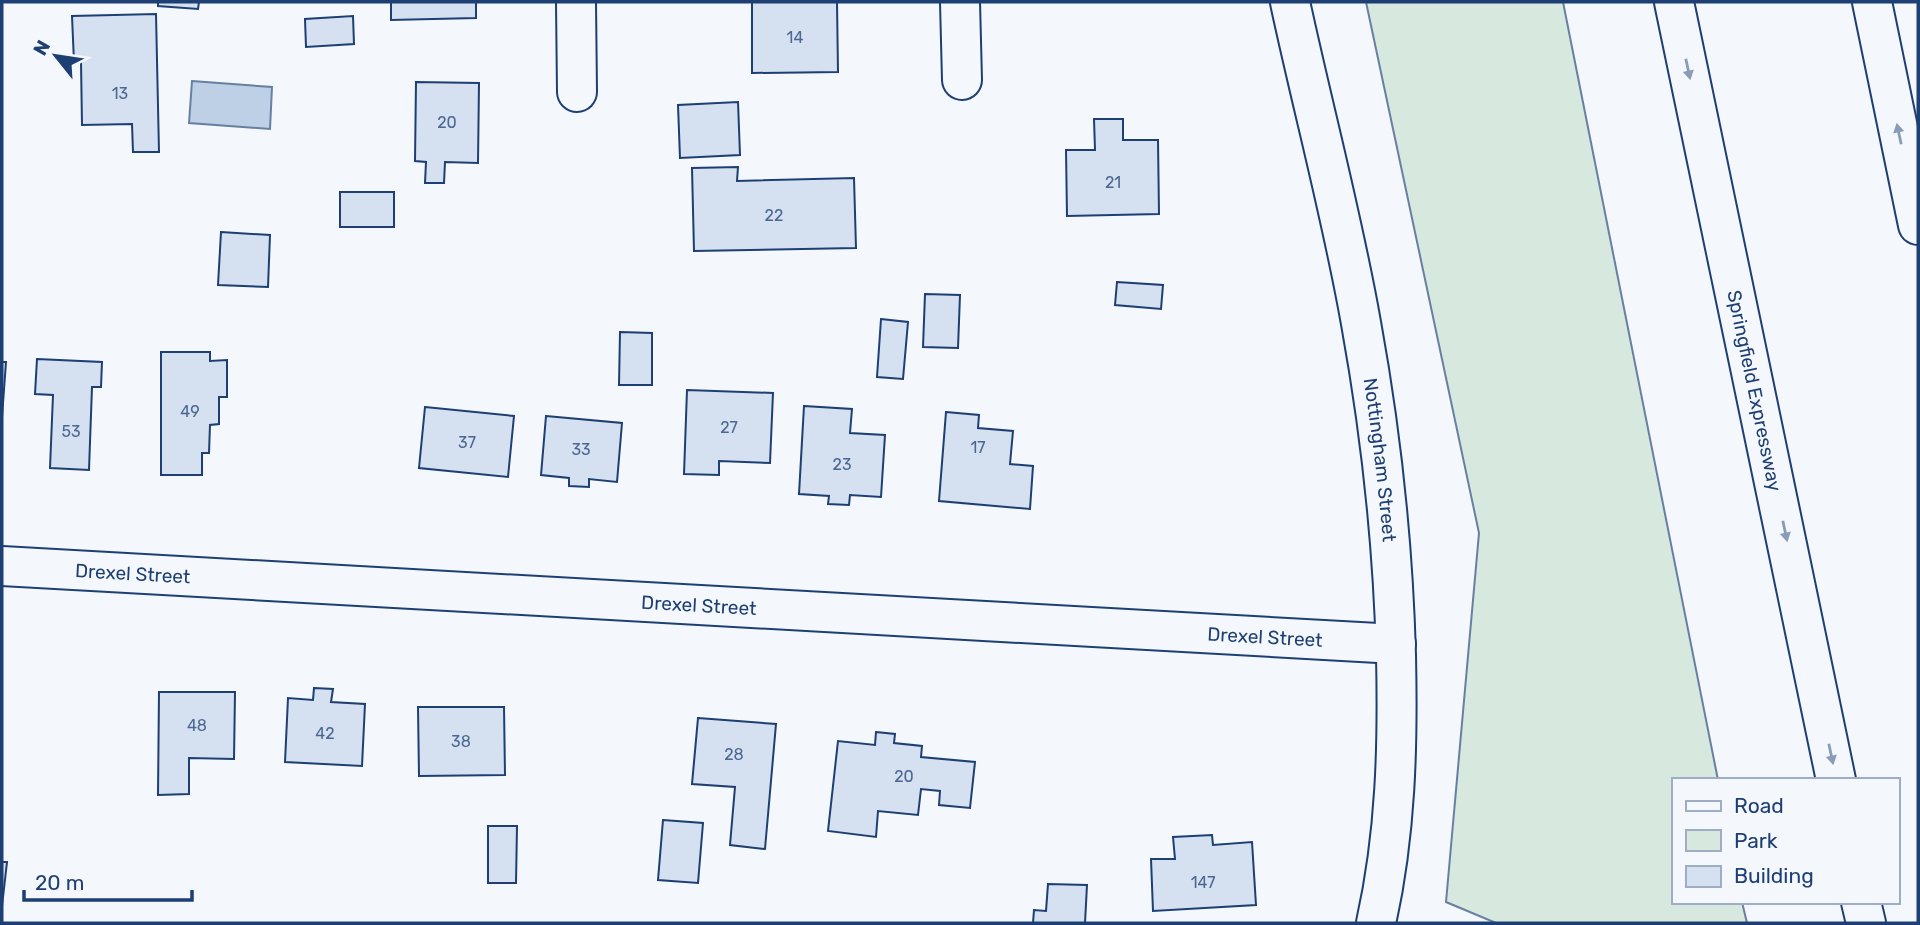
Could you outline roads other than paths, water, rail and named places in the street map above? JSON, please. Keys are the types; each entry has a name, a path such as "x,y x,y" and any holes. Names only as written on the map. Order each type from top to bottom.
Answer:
{"main road":[{"path":"576,2 577,92"},
{"path":"960,2 962,80"},
{"name":"Nottingham Street","path":"1290,2 1361,322 1384,473 1395,603 1398,734 1390,863 1376,923"},
{"name":"Springfield Expressway","path":"1674,2 1836,778"},
{"path":"1872,2 1918,225"},
{"name":"Drexel Street","path":"2,566 1396,644"},
{"path":"1861,904 1866,923"}],"water":[{"path":"192,81 272,87 270,129 189,123"}]}
